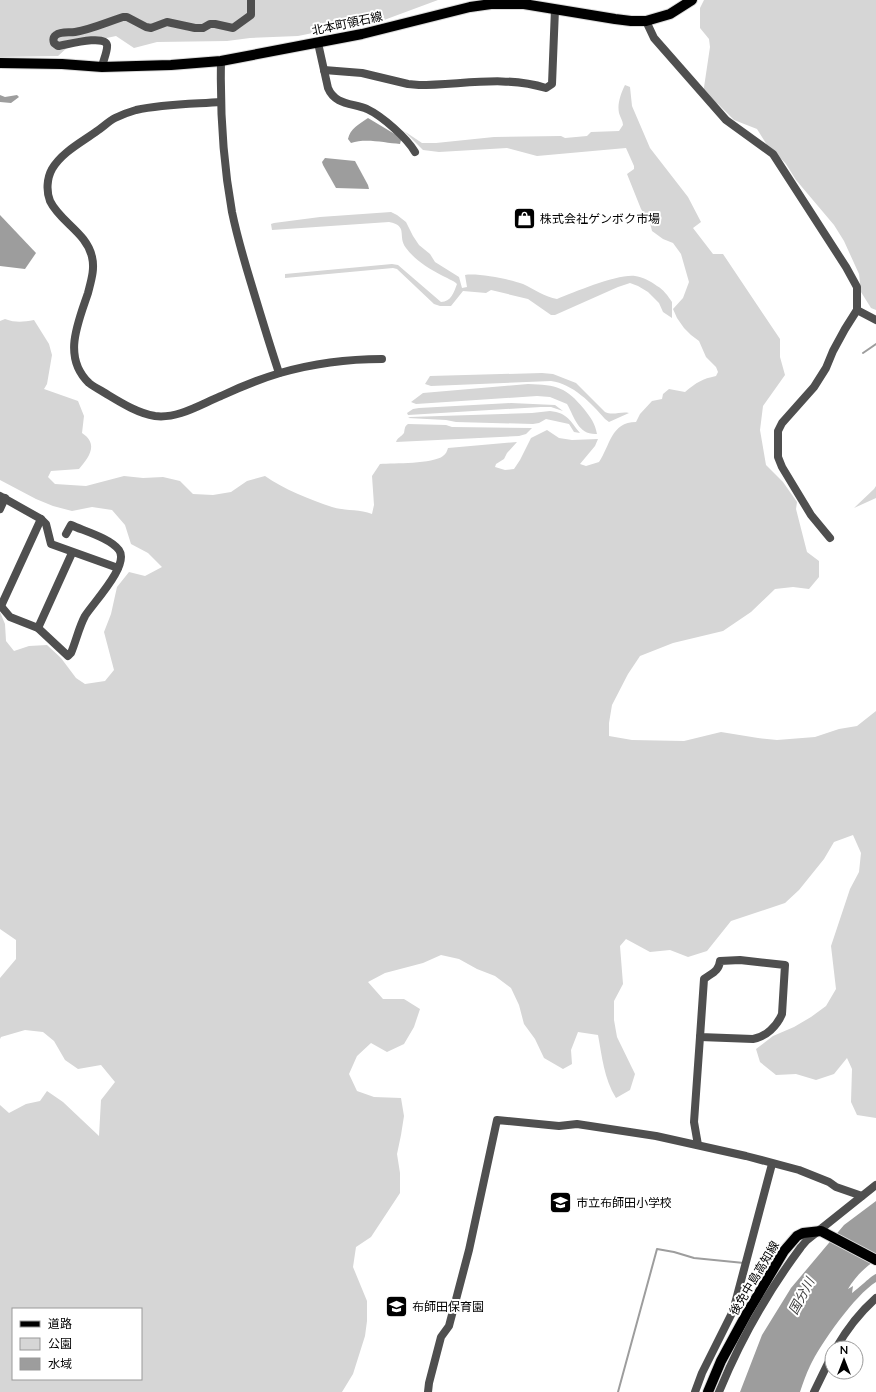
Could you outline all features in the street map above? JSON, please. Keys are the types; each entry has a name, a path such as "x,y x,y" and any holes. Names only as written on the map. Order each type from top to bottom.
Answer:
{"main road":[{"name":"北本町領石線","path":"0,63 102,67 171,65 221,61 362,34 470,7 491,4 511,2 615,19 646,21 670,14 692,0"},
{"path":"823,1231 876,1260"},
{"name":"後免中島高知線","path":"708,1392 721,1361 746,1315 784,1252 797,1236 803,1233 823,1231"}],"street":[{"path":"102,67 107,47 106,43 103,41 95,39 58,46 54,43 54,37 61,33 74,33 96,27 123,17 127,17 151,28 167,22 195,28 203,28 210,24 233,28 251,15 251,0"},
{"path":"324,70 362,73 408,84 419,85 493,81 546,88 552,84 555,9"},
{"path":"646,21 654,38 722,116 735,128 772,154 846,267 857,287 857,310 833,351 826,368 814,387 782,423 778,431 778,457 782,467 811,515 830,538"},
{"path":"318,43 328,88 334,98 372,112 400,134 415,152"},
{"path":"221,61 220,102 227,179 233,213 243,256 279,373"},
{"path":"220,102 155,106 134,111 116,118 73,148 58,160 51,170 48,180 50,201 82,238 89,248 92,257 93,269 91,281 76,332 74,351 76,363 81,374 91,384 138,411 155,416 170,416 187,411 243,386 279,373 314,364 347,359 382,359"},
{"path":"857,310 876,320"},
{"path":"0,509 2,497 41,519 46,524 51,544 118,568"},
{"path":"41,519 0,606 10,616 38,628 68,656 71,653 85,616 113,580 121,556 120,551 110,542 71,525 66,534"},
{"path":"38,628 72,552"},
{"path":"698,1145 694,1122 704,979 715,972 719,967 720,961 740,960 785,965 782,1014 780,1020 772,1029 759,1038 753,1039 700,1037"},
{"path":"428,1392 441,1337 449,1326 467,1257 497,1120 559,1126 577,1124 656,1136 746,1156 799,1170 829,1182 836,1187 862,1196"},
{"path":"695,1392 702,1373 733,1311 772,1164"},
{"path":"719,1392 730,1366 758,1310 801,1247 807,1240 823,1231 876,1185"},
{"path":"841,1340 859,1314 876,1298"},
{"path":"814,1392 824,1371"}],"green space":[{"path":"0,0 438,0 376,23 352,25 298,36 250,38 227,41 157,42 134,48 116,36 69,46 58,56 0,57"},
{"path":"704,0 876,0 876,310 871,308 861,292 859,274 844,241 834,225 796,180 786,164 767,145 757,129 734,120 718,104 703,94 710,47 709,39 700,28 700,8"},
{"path":"625,85 630,87 632,106 650,148 688,197 701,222 693,228 713,254 723,254 780,339 780,357 785,375 763,406 760,430 766,465 783,482 797,502 796,509 807,552 819,561 819,577 809,589 793,587 775,589 751,612 723,631 673,643 640,656 628,674 612,705 609,723 609,736 632,740 684,741 721,732 777,740 815,737 839,729 857,726 876,711 876,1118 857,1115 851,1102 852,1069 847,1058 834,1074 816,1080 796,1074 776,1075 760,1062 756,1049 773,1036 794,1027 826,1006 836,989 831,946 850,889 859,872 861,853 853,835 834,842 824,859 799,890 785,903 731,921 707,951 688,957 670,950 650,952 626,939 620,946 623,984 614,1001 614,1020 617,1037 635,1074 630,1090 616,1098 606,1075 598,1035 578,1032 571,1050 572,1064 563,1069 544,1058 535,1039 524,1024 519,1005 511,988 495,976 477,969 459,959 441,955 423,963 385,973 368,982 383,999 404,999 420,1009 414,1027 404,1044 387,1052 371,1043 357,1056 349,1074 357,1091 374,1097 401,1098 404,1116 397,1154 400,1173 400,1193 371,1237 356,1247 353,1267 367,1301 367,1321 365,1336 353,1374 342,1392 0,1392 0,1105 9,1113 26,1104 40,1101 47,1091 63,1102 99,1136 101,1100 115,1082 101,1065 78,1069 65,1060 54,1041 43,1032 25,1030 1,1037 0,1039 0,978 16,959 16,940 0,929 0,612 5,624 6,641 14,651 29,646 47,645 61,658 76,678 85,684 105,681 114,670 104,632 111,614 117,587 129,572 145,576 162,567 148,553 131,544 125,525 112,510 92,507 72,511 53,506 36,499 0,480 0,321 5,319 20,322 34,320 49,344 52,355 47,384 44,389 78,401 84,416 82,433 90,442 91,451 79,469 51,471 48,477 55,484 86,486 124,476 143,478 163,477 180,481 193,494 213,495 231,492 247,481 265,476 306,498 337,508 362,511 372,514 374,505 372,476 380,464 413,463 438,459 446,453 448,448 517,442 507,453 504,459 496,464 495,467 505,470 514,469 531,438 547,430 559,438 572,440 598,439 595,446 580,464 586,466 599,462 616,430 628,423 636,422 640,414 652,401 662,399 663,394 669,389 685,392 700,381 716,376 718,372 716,367 706,357 699,341 684,328 673,309 683,298 689,282 681,254 673,243 663,239 652,231 650,223 641,209 627,174 634,169 634,166 626,148 537,156 507,148 439,152 423,150 404,131 422,143 494,137 561,136 565,138 587,136 591,132 619,131 623,125 619,113 620,99"},
{"path":"391,212 406,222 419,245 430,254 435,262 459,277 462,288 467,287 465,275 486,276 517,282 544,295 557,299 607,281 627,276 635,276 649,281 665,293 672,302 672,318 663,312 659,303 648,292 630,283 555,315 551,315 528,299 491,290 486,293 463,291 451,306 440,306 434,304 397,269 393,268 285,278 285,274 392,264 398,265 441,302 444,302 452,296 457,284 427,267 413,256 404,244 401,229 395,224 389,222 272,230 271,224 320,217"},
{"path":"553,374 576,383 605,412 611,414 629,413 609,422 588,401 574,390 551,381 431,386 425,384 430,376"},
{"path":"528,384 554,387 572,396 589,415 597,434 591,434 581,429 567,404 550,397 537,396 416,404 411,402 423,393"},
{"path":"511,403 555,405 563,411 551,407 541,407 408,415 407,413 413,409 419,408"},
{"path":"550,411 565,416 580,433 574,432 569,424 546,419 539,423 533,424 456,422 408,418 532,413"},
{"path":"408,424 446,425 452,427 532,428 526,434 519,436 396,442 404,433 405,427"},
{"path":"876,486 876,498 854,508 874,489"}],"water":[{"path":"0,95 5,97 17,95 19,97 11,103 0,102"},
{"path":"368,118 398,136 401,140 400,144 369,141 351,143 348,139 351,132 355,127"},
{"path":"325,158 355,161 369,189 336,188 323,165 322,162"},
{"path":"0,215 36,253 25,269 0,266"},
{"name":"国分川","path":"876,1201 876,1260 860,1273 848,1289 853,1286 852,1293 876,1274 876,1282 858,1297 824,1340 810,1366 800,1392 740,1392 762,1335 791,1288 844,1225"}],"waterway":[{"path":"863,353 876,344"},
{"path":"618,1392 657,1249 694,1258 744,1263"}],"place":[{"name":"株式会社ゲンボク市場","path":"524,218"},
{"name":"市立布師田小学校","path":"561,1202"},
{"name":"布師田保育園","path":"396,1306"}]}
